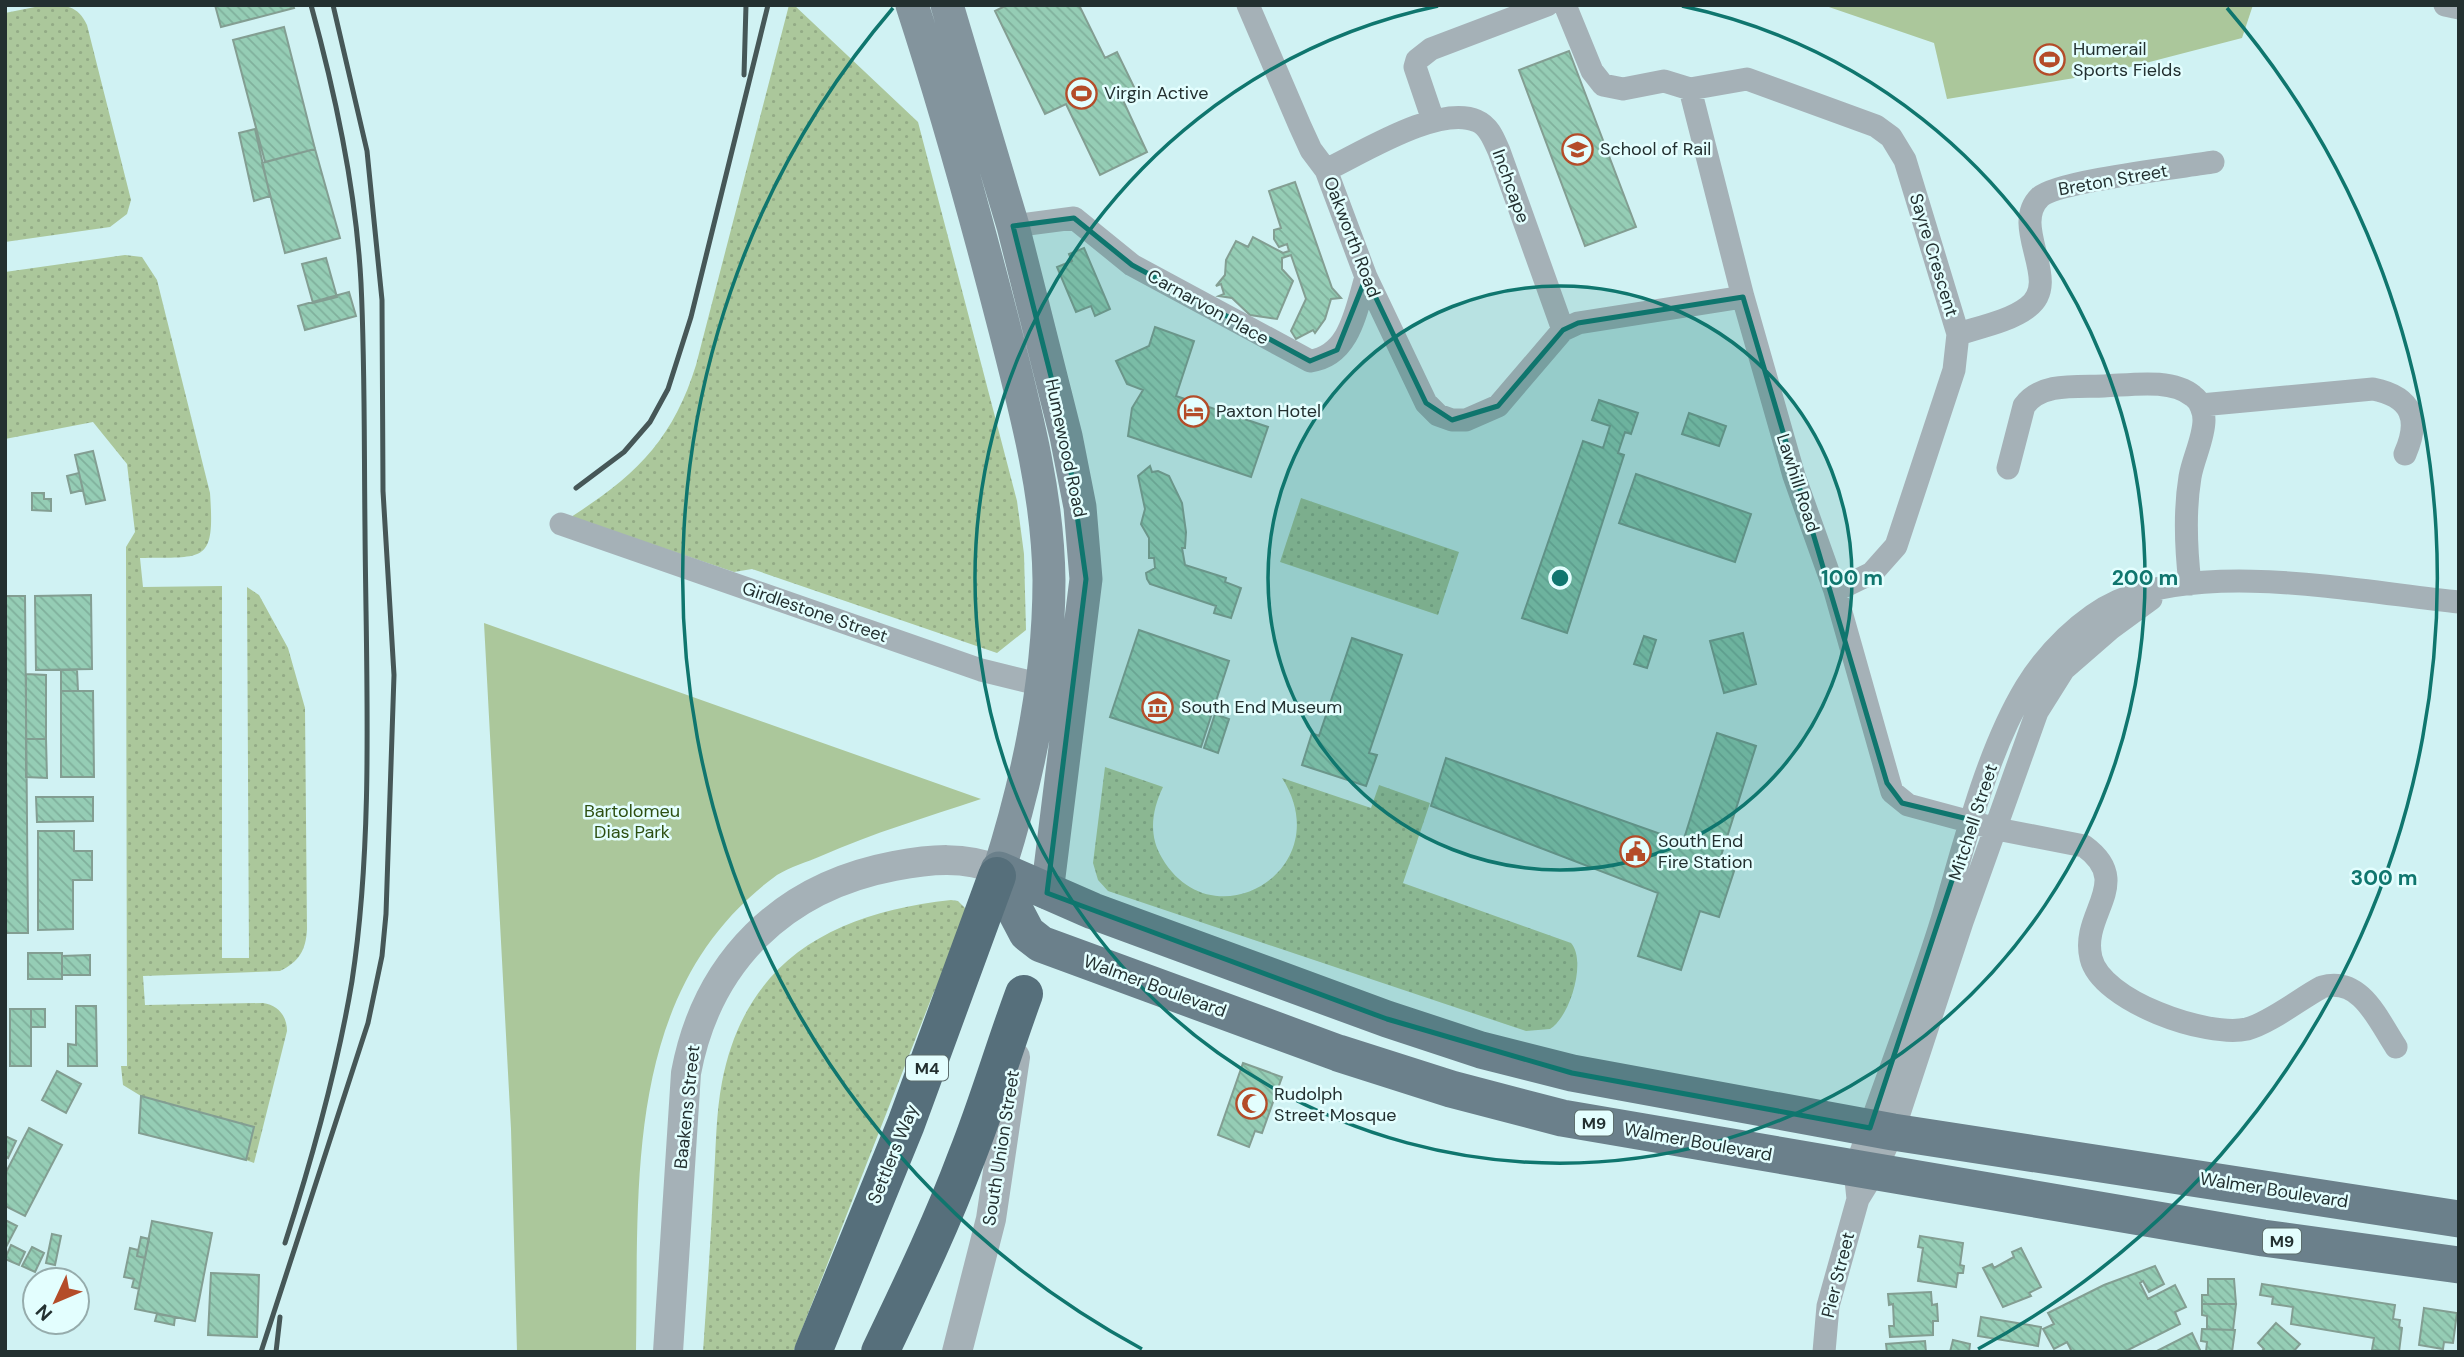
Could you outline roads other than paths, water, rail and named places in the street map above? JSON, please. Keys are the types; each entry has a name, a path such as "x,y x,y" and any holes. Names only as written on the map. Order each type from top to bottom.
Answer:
{"highway":[{"name":"Settlers Way","path":"813,1352 906,1124 998,873"},
{"path":"880,1352 931,1246 968,1154 993,1075 1024,995"}],"main road":[{"name":"Humewood Road","path":"912,5 956,146 1031,435 1043,508 1056,688 1047,893 1041,944"},
{"name":"Humewood Road","path":"947,5 1013,226 1066,436 1080,507 1086,579 1056,688 998,873"},
{"name":"Walmer Boulevard","path":"998,873 1374,1015 1482,1049 1573,1073 1881,1130 2459,1219"},
{"name":"Walmer Boulevard","path":"998,873 1027,933 1041,944 1338,1053 1506,1105 1863,1181 2459,1265"},
{"name":"South Union Street","path":"1024,995 1041,944"}],"street":[{"name":"Oakworth Road","path":"1248,5 1311,150 1326,170 1366,277 1426,403 1438,415 1452,420 1466,420 1498,406 1563,330"},
{"path":"1433,120 1415,66 1417,60 1431,49 1546,5"},
{"path":"1565,5 1592,71 1603,85 1623,89 1664,81 1690,89"},
{"path":"2445,5 2459,8"},
{"name":"Sayre Crescent","path":"1690,89 1747,79 1876,125 1891,137 1905,160 1958,334 1947,398 1896,546 1872,573 1835,591"},
{"name":"Lawhill Road","path":"1690,89 1743,297 1794,476 1835,591 1892,792 1902,803 1997,829 2084,846 2103,862 2107,875 2092,929 2090,956 2095,969 2105,981 2138,1003 2200,1028 2249,1029 2322,987 2334,984 2346,986 2365,1001 2396,1047"},
{"name":"Inchcape","path":"1326,170 1433,120 1455,117 1475,120 1485,126 1494,139 1563,330"},
{"name":"Breton Street","path":"1958,334 2022,312 2038,298 2041,286 2030,220 2040,197 2064,187 2213,162"},
{"name":"Carnarvon Place","path":"1013,226 1074,218 1132,265 1310,361 1331,356 1338,350 1353,322 1366,277"},
{"path":"1563,330 1593,319 1743,297"},
{"path":"2008,468 2024,406 2046,390 2153,384 2179,389 2193,396 2201,405 2204,420 2190,479 2179,586"},
{"path":"2201,405 2373,390 2389,392 2404,402 2413,417 2413,436 2405,454"},
{"name":"Girdlestone Street","path":"561,524 981,670 1056,688"},
{"name":"Mitchell Street","path":"1881,1130 1972,820 2015,706 2049,655 2089,620 2118,602 2179,586 2245,580 2459,603"},
{"name":"Mitchell Street","path":"1881,1130 1997,829 2029,731 2048,691 2064,669 2110,629 2179,586"},
{"name":"Baakens Street","path":"668,1352 686,1073 692,1042 714,991 769,922 798,900 841,879 904,864 949,860 981,863 998,873"},
{"name":"South Union Street","path":"957,1352 991,1219 1024,995"},
{"name":"Pier Street","path":"1824,1352 1828,1306 1863,1181 1881,1130"}],"railway":[{"path":"285,1243 323,1113 346,1015 359,926 366,813 364,375 361,283 355,213 344,143 311,5"},
{"path":"261,1352 368,1023 382,956 386,914 394,675 383,491 382,300 367,151 333,5"},
{"path":"744,75 746,5"},
{"path":"576,488 624,452 650,422 668,389 691,317 768,5"},
{"path":"276,1352 280,1317"}],"place":[{"name":"Humerail Sports Fields","path":"2050,59"},
{"name":"Virgin Active","path":"1081,93"},
{"name":"School of Rail","path":"1577,149"},
{"name":"Paxton Hotel","path":"1193,411"},
{"name":"South End Museum","path":"1158,707"},
{"name":"South End Fire Station","path":"1635,851"},
{"name":"Rudolph Street Mosque","path":"1251,1104"}],"park label":[{"name":"Bartolomeu Dias Park","path":"632,821"}]}
